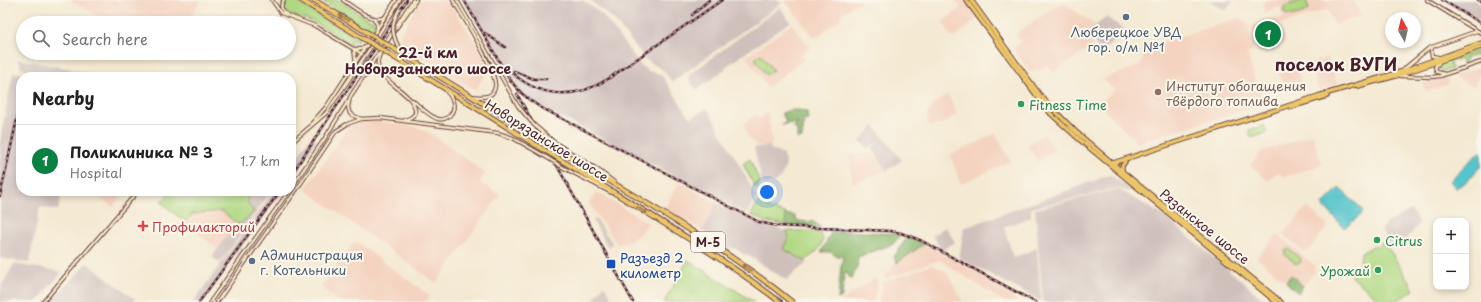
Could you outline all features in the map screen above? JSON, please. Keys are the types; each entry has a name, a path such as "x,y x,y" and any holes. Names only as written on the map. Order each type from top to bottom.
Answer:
{"highway":[{"name":"Новорязанское шоссе","path":"299,0 705,249 780,302"},
{"name":"Новорязанское шоссе","path":"315,0 531,134 636,197 740,263 792,302"}],"main road":[{"path":"272,0 281,13 288,16"},
{"path":"284,0 282,10 289,16"},
{"path":"343,0 374,18 380,20 386,16"},
{"path":"332,102 377,31 384,24 386,16 396,0"},
{"path":"296,139 322,117 400,0"},
{"name":"М-5","path":"405,0 393,23 393,34 397,44 406,56"},
{"path":"296,181 413,0"},
{"path":"296,190 336,131 347,124 361,119 376,118 404,121 413,116 415,111 414,106 407,97 385,77 378,66 379,57 416,0"},
{"name":"М-5","path":"453,0 477,41 493,76 495,86 492,94 484,97 469,95"},
{"name":"М-5","path":"456,0 518,106 534,125 554,142 598,170 636,197"},
{"path":"966,0 1047,109 1072,133 1113,165"},
{"path":"970,0 1040,95 1084,139 1113,165"},
{"path":"1427,0 1481,33"},
{"path":"374,18 377,24 377,31"},
{"path":"296,19 315,26 363,55"},
{"path":"1470,34 1472,28"},
{"path":"1400,72 1429,48 1477,31"},
{"path":"1472,48 1481,43"},
{"path":"354,49 361,49 368,46"},
{"path":"1434,46 1431,51 1432,56 1444,58"},
{"path":"1113,165 1335,93 1396,76 1481,46"},
{"path":"354,49 356,63"},
{"path":"1113,165 1318,96 1444,58"},
{"path":"1444,58 1435,67 1437,72 1445,74"},
{"path":"1396,76 1432,77 1481,62"},
{"path":"362,79 373,72 385,77"},
{"name":"М-5","path":"407,97 433,117 445,119 452,112 454,106 452,99 444,88"},
{"path":"350,97 348,105 349,112 352,116 361,119"},
{"name":"М-5","path":"404,121 498,133 513,138 584,180 627,201"},
{"path":"1123,172 1122,167 1125,162"},
{"name":"Рязанское шоссе","path":"1113,165 1281,302"},
{"name":"Рязанское шоссе","path":"1113,165 1276,302"},
{"path":"43,302 134,196"},
{"path":"210,302 285,196"},
{"path":"217,302 292,196"}],"shaded area":[{"path":"70,0 201,0 191,16 98,16"},
{"path":"421,0 443,0 451,5 475,42 486,64 484,76 475,90 401,45 401,33"},
{"path":"465,0 582,0 602,14 641,66 648,71 661,74 690,118 707,108 755,193 755,198 747,214 534,103 524,95 508,76 512,72 510,70 511,68 505,64 493,49"},
{"path":"590,0 779,0 782,3 672,82 663,70 643,58 641,53 614,20"},
{"path":"784,0 862,0 842,13 840,19 815,38"},
{"path":"955,0 964,0 978,19 953,38 942,22 961,8"},
{"path":"1209,0 1233,0 1226,11"},
{"path":"1265,0 1354,0 1361,16 1334,25 1328,9 1280,25 1285,42 1259,51 1251,26 1277,17 1278,19 1284,17 1280,7 1265,12 1263,4"},
{"path":"1444,0 1475,0 1481,4 1481,21"},
{"path":"1064,3 1095,25 1084,34 1093,45 1053,73 1047,65 1039,71 1037,69 1031,73 1013,48 1021,42 1016,34 1054,7"},
{"path":"780,7 790,22 725,67 726,69 697,90 688,78 690,74"},
{"path":"1106,17 1124,29 1122,36 1101,51 1087,33"},
{"path":"1240,18 1248,23 1254,50 1247,53 1263,105 1137,142 1105,111 1102,102 1114,90 1103,79 1140,65 1149,46"},
{"path":"792,24 810,48 801,54 805,59 768,87 746,57"},
{"path":"1328,57 1337,84 1319,91 1309,63"},
{"path":"22,60 82,72 42,72 20,68 20,62 17,61"},
{"path":"1296,67 1302,85 1285,91 1279,73"},
{"path":"1481,67 1481,71 1474,87 1452,76"},
{"path":"13,72 16,73 16,196 61,196 58,210 40,207 29,263 0,258 0,141"},
{"path":"1445,75 1449,84 1426,92 1422,83"},
{"path":"948,94 957,115 941,124 930,126 928,124 927,115 934,104"},
{"path":"768,112 772,144 756,147 755,143 748,138 744,123 756,114 760,118"},
{"path":"371,120 417,127 430,133 485,173 480,184 487,186 500,195 436,283 305,189 348,128 357,122"},
{"path":"874,126 902,160 886,171 872,148 882,140 867,149 860,140"},
{"path":"995,134 1011,161 961,184 950,155"},
{"path":"1044,134 1055,150 1038,161 1027,145"},
{"path":"1313,135 1322,165 1284,177 1277,172 1268,181 1250,165 1262,151"},
{"path":"311,137 317,140 296,172 296,159"},
{"path":"770,145 771,149 783,155 786,165 781,177 774,182 764,184 754,148"},
{"path":"872,153 885,171 853,184 849,155"},
{"path":"1110,175 1130,188 1128,192 1118,188 1031,208 1031,217 1004,227 1013,258 1037,248 1041,301 959,258 964,228"},
{"path":"679,182 716,202 704,228 701,230 665,208"},
{"path":"1118,189 1164,216 1267,302 1043,302 1035,209"},
{"path":"596,192 649,223 636,237 624,244 617,244 589,203"},
{"path":"97,196 120,196 113,207"},
{"path":"247,196 267,196 220,263 212,257 236,223 240,224 253,210 248,204"},
{"path":"270,196 278,196 201,302 193,302"},
{"path":"716,202 752,221 786,231 789,236 783,249 808,262 786,280 746,254 745,255 734,248 729,247 728,249 706,235 706,233 701,230 704,228"},
{"path":"1307,207 1328,225 1308,252 1306,250 1304,252 1283,234"},
{"path":"1411,210 1420,223 1406,239 1390,245 1381,230 1387,223"},
{"path":"223,211 236,223 218,249 184,223 192,214"},
{"path":"596,219 613,244 608,247 593,221"},
{"path":"946,227 955,242 942,251 932,235"},
{"path":"1277,234 1314,265 1315,272 1303,286 1291,275 1286,282 1257,258"},
{"path":"355,241 430,296 425,302 341,302 321,287"},
{"path":"924,244 988,278 993,284 1011,295 1017,302 1005,302 939,260 884,279 886,273 892,269 890,267"},
{"path":"87,263 135,299 132,302 51,302"},
{"path":"14,264 62,272 37,302 0,302 2,285"},
{"path":"932,265 946,271 963,302 879,302 883,282"},
{"path":"875,278 878,282 873,302 840,302"},
{"path":"604,285 614,302 592,302"}],"green space":[{"path":"286,0 295,1 359,39 358,41 350,41 354,47 318,24 289,14 282,6"},
{"path":"320,0 339,0 365,17 374,21 375,26 373,31 369,28 365,28"},
{"path":"1306,0 1309,10 1292,15 1283,12 1285,6"},
{"path":"1481,49 1481,59 1479,60 1477,55 1465,58 1466,63 1462,64 1461,59 1450,62 1452,69 1444,71 1438,69 1440,63"},
{"path":"761,54 773,70 766,75 755,59"},
{"path":"790,110 807,112 808,120 782,125 786,122 782,113"},
{"path":"804,123 802,138 797,139 797,129 793,128 794,124"},
{"path":"1264,125 1267,133 1251,138 1249,130"},
{"path":"750,159 760,183 756,189 743,164"},
{"path":"166,196 247,196 248,204 253,210 253,213 240,224 236,223 222,211 192,214 185,222 161,202"},
{"path":"760,202 770,209 785,213 786,225 767,222 751,215 756,205"},
{"path":"785,214 795,216 797,221 814,222 820,227 786,225"},
{"path":"786,231 813,231 821,234 823,241 817,251 805,261 783,249 789,236"},
{"path":"846,231 901,234 893,244 858,257 857,268 852,278 848,276 848,273 844,274 842,297 838,299 843,257 835,256 831,252 821,252 831,233"},
{"path":"908,236 924,244 897,263 894,257"},
{"name":"Урожай","path":"1382,242 1391,252 1414,290 1399,299 1387,302 1382,302 1351,276 1357,265 1360,263 1361,253 1375,245 1378,247"},
{"path":"1288,249 1300,258 1300,263 1296,264 1285,255 1285,251"},
{"path":"688,260 754,302 664,302"},
{"path":"1291,275 1303,286 1298,293 1286,282"}],"water":[{"path":"1481,151 1481,166 1467,181 1456,188 1450,181"},
{"path":"1339,188 1363,211 1361,215 1344,228 1323,205"}],"waterway":[{"path":"815,231 831,232 842,230"}],"railway":[{"path":"296,167 407,0"},
{"path":"464,0 511,82"},
{"path":"692,15 709,0"},
{"path":"506,67 530,85 542,90 555,93 582,91 608,79 722,0"},
{"path":"1442,0 1481,23"},
{"path":"485,33 505,47"},
{"path":"514,71 534,79 546,79"},
{"path":"508,77 522,94 540,107 759,222 777,226 890,231 901,233 922,241 1035,302"},
{"path":"517,94 633,302"},
{"path":"0,196 16,124"},
{"path":"199,302 276,196"}],"place":[{"name":"Люберецкое УВД гор. о/м №1","path":"1126,17"},
{"name":"Поликлиника № 3","path":"1268,34"},
{"name":"Институт обогащения твёрдого топлива","path":"1158,92"},
{"name":"Fitness Time","path":"1021,104"},
{"name":"Профилакторий","path":"143,226"},
{"name":"Citrus","path":"1377,240"},
{"name":"Администрация г. Котельники","path":"252,261"},
{"name":"Разъезд 2 километр","path":"611,264"},
{"name":"Урожай","path":"1378,270"}],"district":[{"name":"22-й км Новорязанского шоссе","path":"428,60"},
{"name":"поселок ВУГИ","path":"1336,64"}]}
